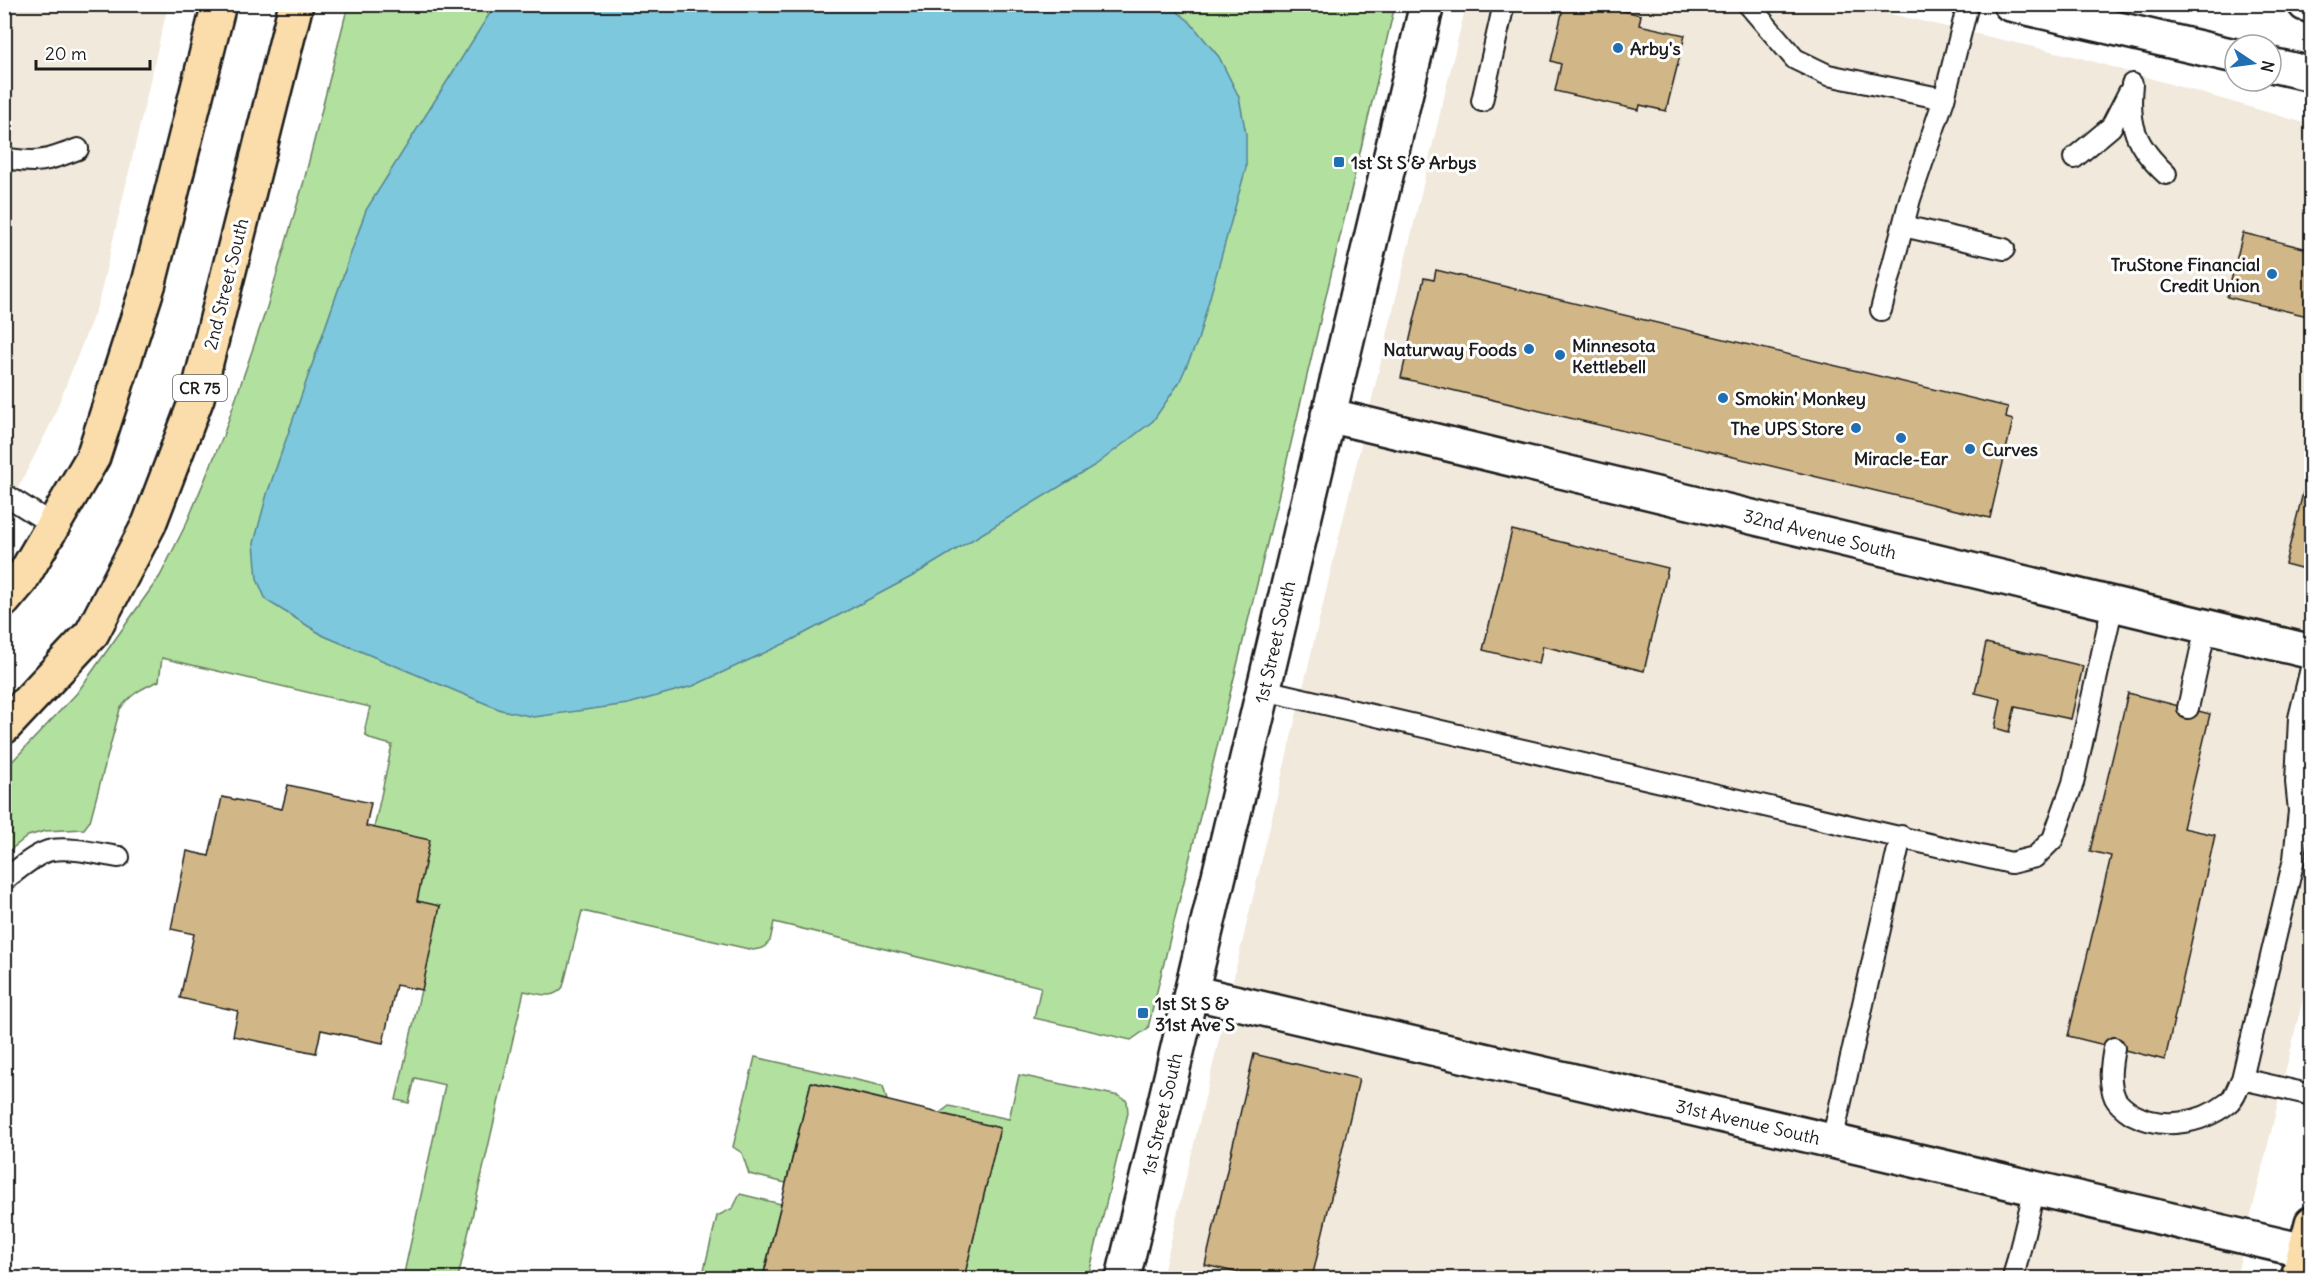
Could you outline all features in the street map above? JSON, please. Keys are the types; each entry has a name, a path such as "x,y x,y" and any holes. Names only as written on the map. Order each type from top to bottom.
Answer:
{"main road":[{"path":"4,600 21,580 93,457 149,283 219,4"},
{"name":"2nd Street South","path":"4,726 92,633 149,524 197,398 296,4"}],"street":[{"name":"1st Street South","path":"1123,1278 1427,4"},
{"path":"2010,4 2223,53"},
{"path":"2305,4 2312,6"},
{"path":"2283,68 2312,74"},
{"name":"32nd Avenue South","path":"1328,415 2312,652"},
{"name":"31st Avenue South","path":"1191,993 2305,1251"}],"lane":[{"path":"1482,101 1504,4"},
{"path":"1748,4 1795,59 1812,68 1828,75 1944,99"},
{"path":"1881,310 1902,226 1944,99 1968,4"},
{"path":"2073,158 2110,128 2132,84 2130,109 2137,138 2144,151 2166,174"},
{"path":"4,158 32,163 78,149"},
{"path":"1902,226 2004,249"},
{"path":"4,494 53,525"},
{"path":"1263,690 2011,863 2035,857 2053,839 2073,783 2113,604"},
{"path":"2188,708 2206,627"},
{"path":"2114,1047 2110,1076 2116,1100 2127,1111 2141,1119 2157,1123 2176,1124 2214,1112 2230,1101 2242,1079 2294,859 2304,784 2300,718 2312,664"},
{"path":"1832,1141 1901,836"},
{"path":"4,880 50,850 67,849 119,857"},
{"path":"2242,1079 2312,1095"},
{"path":"2013,1278 2035,1188"}],"shaded area":[{"path":"5,5 168,5 98,304 51,423 5,514"},
{"path":"1466,5 1852,5 2077,57 2311,125 2311,965 2236,1278 1162,1278"}],"green space":[{"path":"348,5 1395,5 1273,519 1148,1028 1131,1040 1034,1018 1041,987 774,922 770,941 763,948 753,950 582,911 563,987 550,995 524,991 458,1278 403,1278 445,1085 415,1078 409,1103 396,1100 440,906 417,901 374,828 392,745 366,736 365,728 370,707 162,658 159,681 137,692 120,709 90,821 84,829 45,831 28,836 5,854 5,769 77,693 160,576 187,522 223,436 267,307 304,181"},
{"path":"755,1057 883,1086 887,1100 811,1082 786,1183 749,1174 742,1153 733,1147"},
{"path":"1019,1075 1119,1096 1127,1101 1128,1113 1088,1278 964,1278 1000,1128 940,1113 949,1106 1009,1119"},
{"path":"740,1194 781,1204 764,1272 788,1278 702,1278 717,1216 733,1208"}],"water":[{"path":"495,5 1169,5 1189,21 1219,57 1239,97 1246,134 1246,168 1198,340 1179,383 1153,421 1097,464 911,577 790,641 693,686 628,704 534,717 501,710 324,636 266,600 257,579 254,543 267,494 366,210"}],"building":[{"name":"Arby's","path":"1564,4 1594,4 1641,15 1639,25 1685,35 1666,111 1640,105 1639,110 1555,91 1561,64 1551,61"},
{"name":"TruStone Financial Credit Union","path":"2243,233 2312,250 2312,317 2227,297"},
{"path":"1436,270 2008,407 2006,418 2013,420 1990,518 1401,378 1424,278 1434,280"},
{"path":"2312,457 2312,571 2285,564"},
{"path":"1512,530 1668,568 1644,671 1543,646 1539,664 1483,650"},
{"path":"1986,643 2083,666 2071,719 2015,707 2009,732 1995,728 2001,699 1975,693"},
{"path":"2128,693 2210,714 2183,828 2215,835 2165,1060 2068,1036 2111,856 2090,851"},
{"path":"288,785 371,803 366,826 430,840 417,901 440,906 422,990 396,985 383,1043 321,1030 316,1053 233,1036 238,1011 180,998 194,934 171,929 187,851 209,856 222,797 282,809"},
{"path":"1254,1054 1359,1079 1312,1278 1261,1278 1205,1265"},
{"path":"811,1082 1000,1128 964,1278 788,1278 764,1273"}],"place":[{"name":"Arby's","path":"1618,48"},
{"name":"1st St S & Arbys","path":"1339,162"},
{"name":"TruStone Financial Credit Union","path":"2272,274"},
{"name":"Naturway Foods","path":"1529,349"},
{"name":"Minnesota Kettlebell","path":"1560,355"},
{"name":"Smokin' Monkey","path":"1723,398"},
{"name":"The UPS Store","path":"1856,428"},
{"name":"Miracle-Ear","path":"1901,438"},
{"name":"Curves","path":"1970,449"},
{"name":"1st St S & 31st Ave S","path":"1143,1013"}]}
